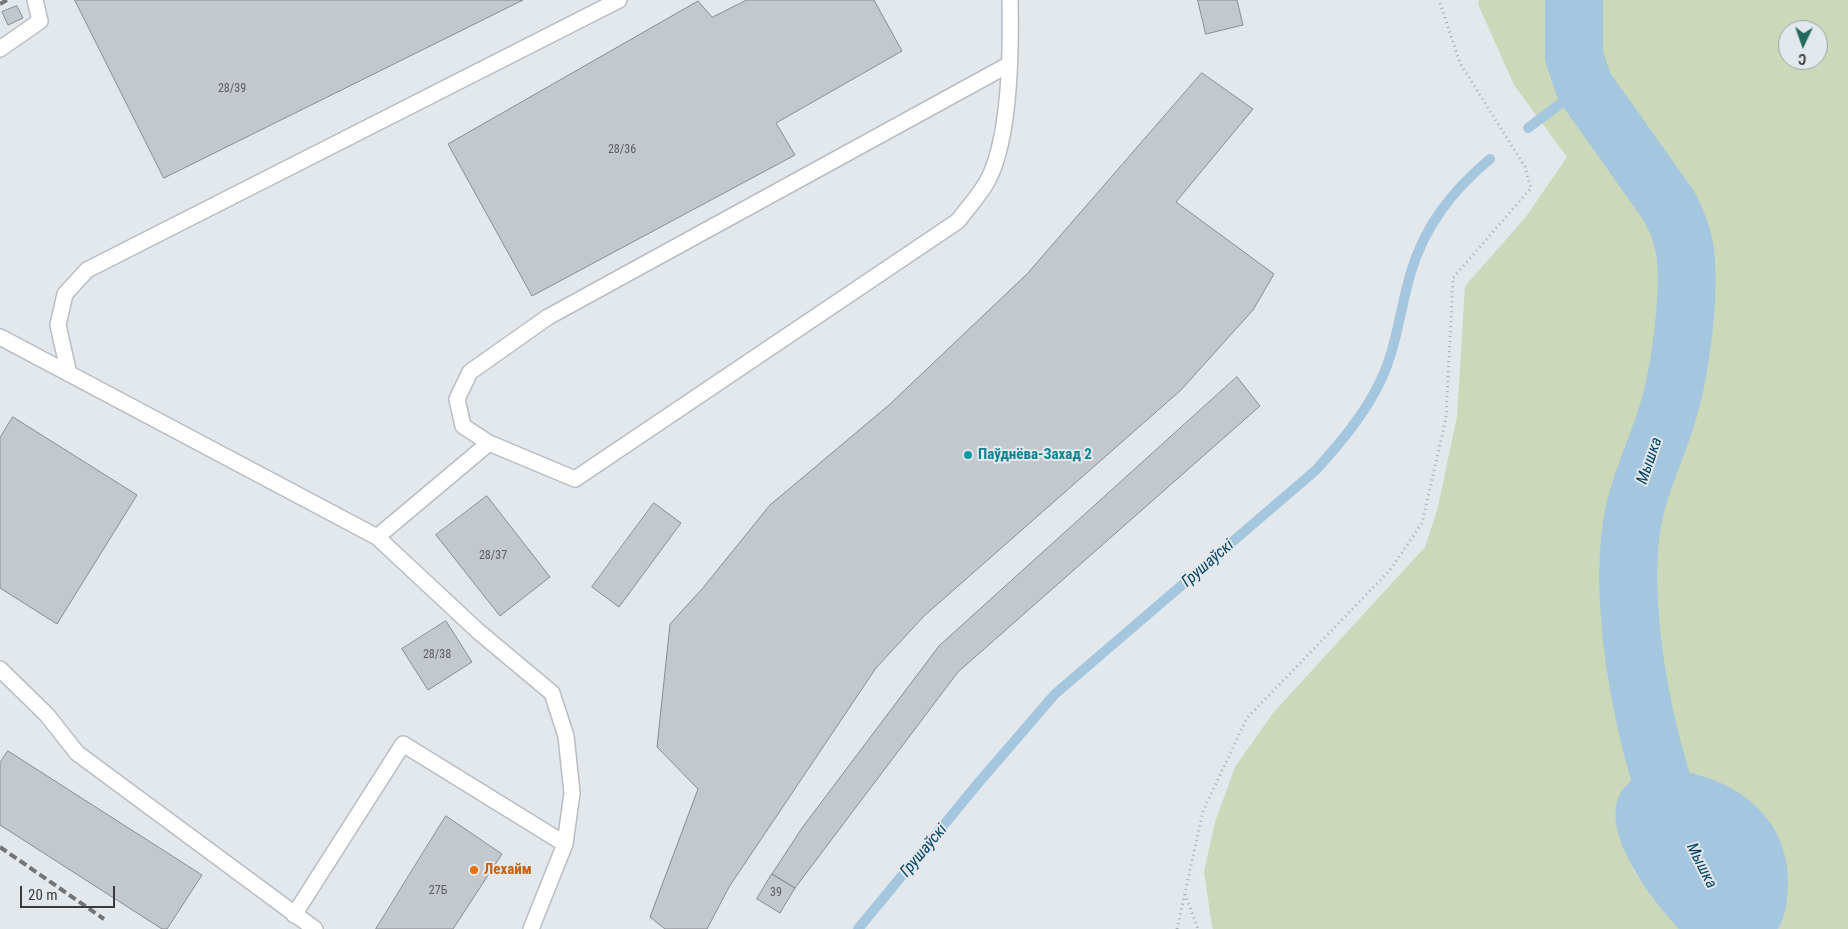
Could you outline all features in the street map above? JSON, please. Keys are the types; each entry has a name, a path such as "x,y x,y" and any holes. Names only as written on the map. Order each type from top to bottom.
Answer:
{"lane":[{"path":"0,49 40,21 35,0"},
{"path":"69,374 58,325 66,294 87,270 619,0"},
{"path":"1008,65 548,318 470,372 457,399 463,426 489,443 575,478 958,221 989,178 1002,137 1008,65 1010,0"},
{"path":"0,337 377,537 479,632 552,693 566,736 572,793 564,844 531,929"},
{"path":"377,537 489,443"},
{"path":"0,669 47,715 77,753 314,929"},
{"path":"294,915 403,744 564,844"}],"path":[{"path":"1177,929 1203,811 1247,718 1390,570 1422,523 1446,418 1453,278 1531,188 1525,167 1460,64 1439,0"},
{"path":"1185,894 1198,929"}],"green space":[{"path":"1479,0 1848,0 1848,929 1778,929 1781,925 1632,868 1651,895 1680,929 1213,929 1212,927 1204,871 1215,822 1235,767 1273,713 1425,547 1438,507 1457,416 1465,286 1525,218 1567,157 1514,85 1478,4"}],"water":[{"path":"1658,769 1683,772 1707,778 1729,787 1749,800 1765,816 1778,836 1786,859 1787,902 1783,919 1778,929 1679,929 1648,891 1621,843 1616,819 1618,798 1632,781"}],"building":[{"path":"75,0 523,0 164,178"},
{"path":"747,0 874,0 902,51 776,123 795,155 532,296 448,144 698,1 712,17"},
{"path":"1198,0 1237,0 1243,25 1206,34"},
{"path":"17,6 23,18 8,25 2,12"},
{"name":"Паўднёва-Захад 2","path":"1202,73 1253,109 1176,202 1274,274 1253,310 1181,390 924,616 876,668 729,887 707,929 665,929 650,917 698,789 657,747 670,624 702,589 770,505 889,405 1027,274"},
{"path":"1237,377 1260,406 958,672 795,888 772,874 802,828 939,646"},
{"path":"13,417 137,495 57,624 0,588 0,438"},
{"path":"487,496 550,577 500,616 436,535"},
{"path":"654,503 681,523 619,607 592,587"},
{"path":"446,621 472,662 428,690 402,649"},
{"path":"8,751 202,875 167,929 162,929 0,825 0,763"},
{"path":"446,816 502,854 453,929 376,929"},
{"path":"772,874 795,888 780,913 757,899"}],"waterway":[{"name":"Мышка","path":"1574,0 1574,56 1584,86 1669,206 1678,225 1684,245 1687,284 1680,355 1672,398 1634,513 1629,556 1629,606 1635,661 1645,718 1660,774 1678,826 1699,871 1723,907 1745,929"},
{"name":"Грушаўскі","path":"1528,128 1584,86"},
{"name":"Грушаўскі","path":"858,929 980,781 1055,694 1316,470 1343,439 1367,406 1386,369 1411,272 1424,239 1452,196 1490,159"}],"railway":[{"path":"0,4 7,0"},
{"path":"0,847 104,919"}],"place":[{"name":"Паўднёва-Захад 2","path":"968,455"},
{"name":"Лехайм","path":"474,870"}]}
